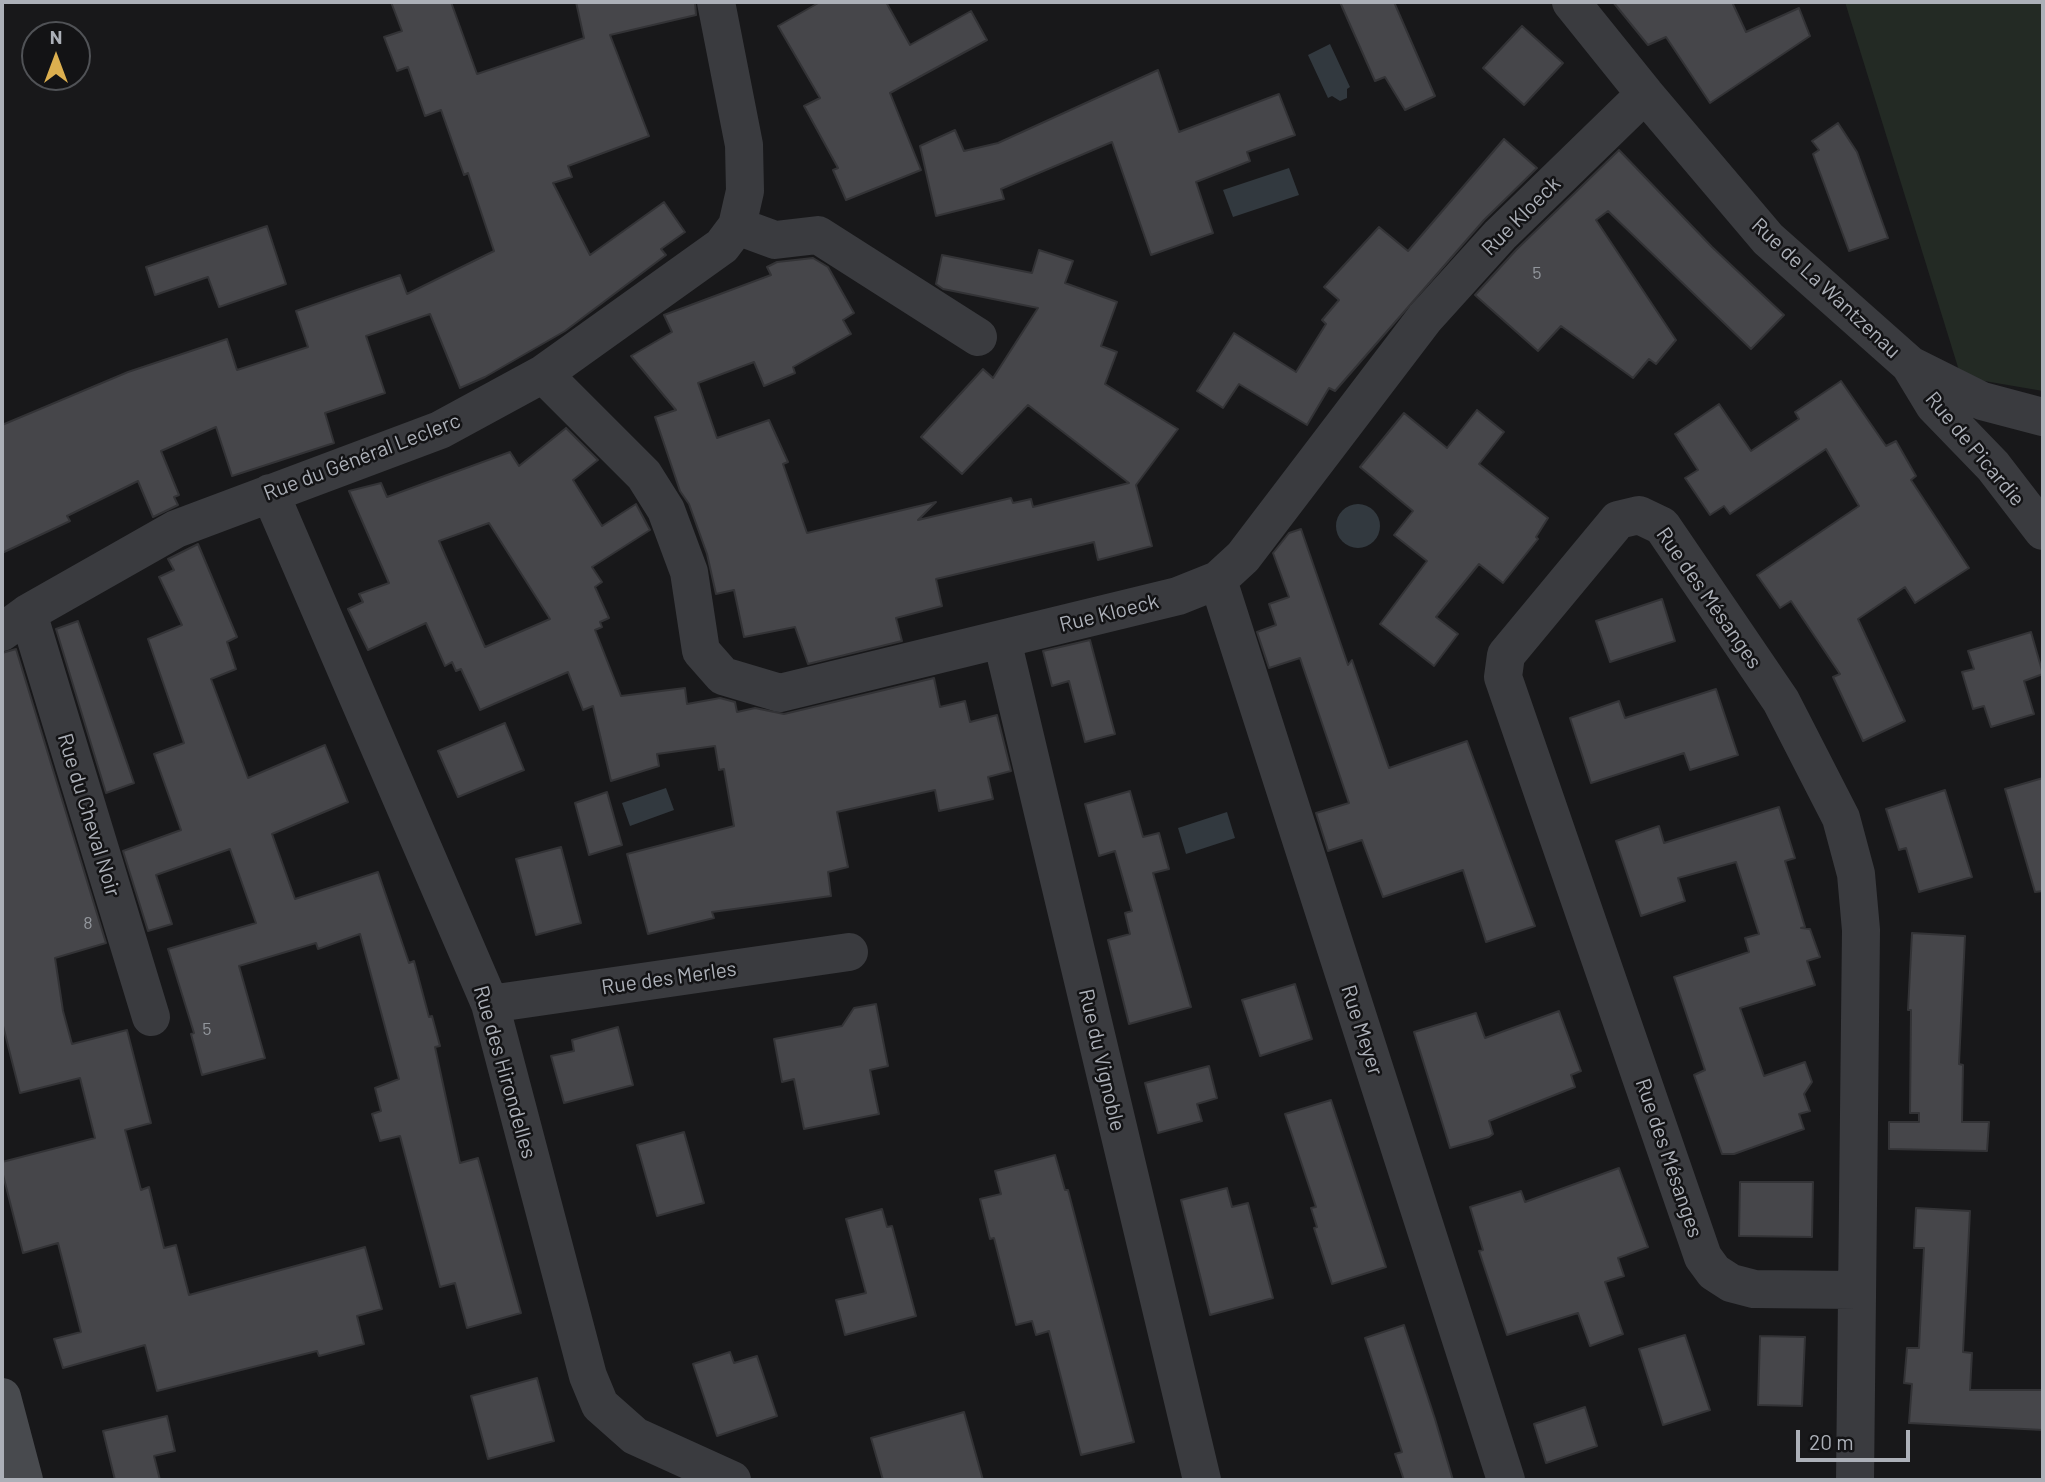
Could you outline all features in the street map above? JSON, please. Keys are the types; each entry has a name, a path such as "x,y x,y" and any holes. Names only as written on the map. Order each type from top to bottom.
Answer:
{"main road":[{"path":"2,1397 23,1480"}],"street":[{"name":"Rue du Général Leclerc","path":"15,622 176,529 440,430 543,374 722,246 737,226 745,191 744,145 716,2"},
{"name":"Rue de La Wantzenau","path":"1571,2 1644,94 1768,239 1910,365 1982,401 2043,417"},
{"name":"Rue Kloeck","path":"543,374 644,475 666,510 689,572 701,651 723,676 779,693 1178,596 1219,580 1243,557 1425,318 1500,235 1644,94"},
{"path":"737,226 775,240 818,235 978,337"},
{"name":"Rue de Picardie","path":"1910,365 1934,405 1993,466 2043,531"},
{"name":"Rue des Hirondelles","path":"270,493 490,1004 588,1376 600,1405 635,1436 732,1480"},
{"name":"Rue des Mésanges","path":"1856,1480 1861,930 1856,874 1841,818 1781,701 1662,526 1639,515 1618,520 1506,655 1503,677 1703,1257 1722,1278 1754,1289 1857,1290"},
{"name":"Rue Meyer","path":"1219,580 1506,1480"},
{"name":"Rue du Cheval Noir","path":"15,622 150,1017"},
{"name":"Rue du Vignoble","path":"1002,640 1202,1480"},
{"name":"Rue des Merles","path":"490,1004 849,952"}],"shaded area":[{"path":"1845,2 2043,2 2043,391 1961,377"},
{"path":"1330,44 1350,87 1347,89 1347,98 1340,101 1332,96 1328,98 1308,55"},
{"path":"1289,168 1299,195 1233,217 1223,190"},
{"path":"1358,504 1367,505 1374,510 1379,517 1379,535 1374,542 1367,547 1358,548 1349,547 1342,542 1337,535 1336,526 1337,517 1342,510 1349,505"},
{"path":"666,788 674,810 630,826 622,803"},
{"path":"1227,812 1235,838 1186,854 1178,828"}],"building":[{"path":"391,2 451,2 477,74 584,38 576,2 695,2 696,15 610,35 649,136 568,166 572,177 553,183 590,255 664,202 685,232 661,249 666,255 565,331 485,377 460,388 430,314 366,336 385,393 325,413 334,443 232,476 216,427 161,451 179,495 174,497 178,505 153,517 138,481 67,516 70,521 2,553 2,425 128,372 227,339 237,370 308,347 296,311 400,275 407,294 494,251 468,173 464,175 441,110 425,116 408,67 397,71 384,37 402,31"},
{"path":"820,2 886,2 910,45 971,11 987,40 890,93 921,170 846,200 833,170 838,168 804,106 820,98 778,26"},
{"path":"1340,2 1394,2 1435,96 1405,110 1385,77 1375,81"},
{"path":"1613,2 1732,2 1746,32 1799,8 1810,36 1710,103 1666,37 1648,45"},
{"path":"1522,26 1563,63 1524,105 1483,68"},
{"path":"1158,70 1179,132 1279,94 1295,135 1247,152 1250,161 1196,182 1213,233 1151,255 1112,142 1001,189 1004,199 936,216 920,146 955,130 964,151 998,143"},
{"path":"1838,123 1857,152 1888,238 1849,251 1813,154 1819,150 1812,141"},
{"path":"1504,139 1537,168 1484,220 1335,391 1329,388 1307,425 1239,384 1223,408 1197,391 1234,333 1296,372 1326,324 1322,320 1339,300 1324,287 1379,227 1408,251"},
{"path":"1619,150 1712,247 1784,315 1751,349 1608,211 1596,220 1676,340 1656,364 1649,359 1633,378 1561,326 1538,351 1475,295 1516,250"},
{"path":"267,226 286,284 219,307 208,277 155,295 146,267"},
{"path":"1039,250 1073,261 1065,283 1117,302 1101,346 1117,352 1105,384 1178,429 1136,485 1152,546 1098,560 1094,542 936,579 942,606 896,618 902,641 808,664 795,627 744,637 734,590 716,594 707,554 689,504 680,491 655,417 676,410 631,356 672,332 664,315 771,275 767,267 777,262 813,258 828,267 854,313 843,320 851,334 793,367 795,373 764,386 754,362 698,383 717,438 769,420 788,462 783,464 807,533 936,502 918,520 1011,498 1013,503 1031,499 1033,507 1129,483 1028,405 962,474 921,437 983,369 993,378 1038,308 943,289 936,284 942,255 1032,273"},
{"path":"1841,381 1886,446 1896,441 1916,476 1911,480 1969,568 1915,603 1905,587 1858,619 1905,721 1863,741 1833,677 1840,674 1791,601 1780,608 1757,575 1859,506 1826,449 1730,514 1724,506 1710,515 1685,478 1698,470 1675,434 1719,404 1751,451 1799,419 1795,412"},
{"path":"1477,410 1504,432 1479,464 1548,518 1536,537 1538,539 1503,583 1479,564 1436,617 1458,634 1434,666 1380,624 1427,561 1394,535 1413,511 1360,467 1404,413 1447,448"},
{"path":"566,428 598,460 573,480 602,526 636,504 650,530 592,567 602,582 595,587 609,618 600,622 602,627 595,630 621,696 685,688 687,704 720,698 735,702 737,712 755,708 784,714 934,678 940,707 965,701 970,722 997,715 1011,771 988,777 993,799 939,811 935,790 837,812 848,867 828,872 831,896 712,912 714,918 648,934 627,854 734,826 724,769 719,770 715,746 657,754 659,766 611,781 593,706 583,710 568,672 480,710 461,669 456,671 452,662 445,666 426,623 368,650 348,609 363,602 359,594 389,583 349,491 381,483 387,497 510,452 519,466","holes":["489,523 550,619 485,647 439,541"]},
{"path":"1301,529 1348,665 1352,660 1389,768 1467,741 1535,926 1486,942 1463,870 1383,897 1362,840 1328,851 1316,813 1349,803 1300,658 1269,668 1257,632 1276,625 1269,604 1289,597 1273,553 1289,533"},
{"path":"198,544 237,637 227,642 236,669 211,679 248,778 325,745 348,802 272,834 295,899 378,872 409,963 414,961 429,1017 432,1016 440,1046 435,1047 460,1163 478,1158 521,1313 467,1328 455,1283 440,1287 400,1136 380,1141 372,1114 381,1111 375,1088 399,1079 360,934 318,949 316,943 239,966 265,1058 202,1075 191,1034 194,1033 168,949 256,923 230,849 156,875 172,924 148,931 123,851 181,830 154,754 184,743 148,639 182,625 159,577 174,570 168,559"},
{"path":"1662,599 1675,641 1610,662 1596,621"},
{"path":"78,621 134,783 106,793 56,629"},
{"path":"2031,632 2043,674 2024,681 2034,714 1991,727 1984,706 1973,709 1962,672 1974,669 1968,651"},
{"path":"1090,640 1115,734 1085,742 1069,681 1052,686 1043,651"},
{"path":"16,649 106,943 55,958 63,1011 72,1044 127,1030 151,1123 125,1130 141,1190 149,1187 164,1248 176,1245 189,1295 365,1247 382,1309 357,1316 364,1344 319,1356 317,1351 157,1391 145,1345 63,1368 54,1339 81,1332 58,1243 23,1253 2,1171 2,1162 95,1138 80,1078 20,1093 2,1022 2,653"},
{"path":"1716,689 1738,755 1690,770 1684,753 1591,783 1570,718 1619,701 1625,718"},
{"path":"505,723 524,770 458,797 438,751"},
{"path":"2043,778 2043,891 2035,892 2005,789"},
{"path":"1945,790 1972,877 1919,892 1906,848 1899,850 1886,809"},
{"path":"1130,791 1143,837 1159,833 1169,869 1153,873 1191,1007 1129,1024 1108,940 1130,934 1125,913 1132,911 1115,851 1099,856 1085,804"},
{"path":"607,792 622,845 589,855 575,803"},
{"path":"1779,807 1795,858 1785,861 1805,927 1801,928 1810,929 1820,957 1807,961 1815,985 1740,1008 1764,1076 1805,1062 1812,1082 1804,1094 1810,1111 1799,1114 1804,1129 1734,1154 1722,1154 1694,1075 1705,1070 1674,977 1749,952 1745,938 1759,934 1736,862 1678,878 1685,901 1641,916 1616,841 1659,826 1664,843"},
{"path":"561,847 581,923 536,935 516,859"},
{"path":"1912,933 1965,936 1959,1064 1963,1065 1962,1122 1989,1122 1987,1151 1889,1149 1889,1122 1919,1122 1919,1113 1910,1113 1911,1010 1908,1010"},
{"path":"1295,984 1312,1039 1260,1056 1242,1000"},
{"path":"876,1004 888,1066 870,1070 879,1114 804,1129 794,1079 782,1082 774,1039 842,1026 854,1008"},
{"path":"1559,1011 1581,1071 1571,1075 1575,1087 1489,1121 1493,1134 1489,1137 1450,1148 1414,1032 1476,1013 1485,1038"},
{"path":"618,1027 633,1085 564,1103 551,1056 574,1051 572,1040"},
{"path":"1209,1066 1217,1098 1197,1104 1202,1121 1158,1133 1145,1083"},
{"path":"1331,1100 1386,1267 1332,1284 1314,1228 1317,1227 1311,1208 1316,1207 1285,1114"},
{"path":"684,1132 704,1203 657,1216 637,1145"},
{"path":"1055,1155 1065,1190 1068,1190 1134,1442 1081,1455 1049,1331 1036,1335 1032,1321 1016,1325 994,1238 990,1239 980,1199 1001,1194 995,1171"},
{"path":"1619,1168 1648,1247 1618,1258 1624,1276 1605,1282 1623,1334 1590,1346 1578,1313 1507,1335 1479,1251 1483,1250 1470,1207 1521,1191 1525,1202"},
{"path":"1740,1182 1813,1182 1812,1237 1739,1236"},
{"path":"1227,1188 1232,1207 1248,1203 1273,1298 1210,1315 1181,1200"},
{"path":"1916,1208 1970,1211 1963,1352 1972,1353 1970,1390 2043,1390 2043,1430 1909,1423 1912,1384 1904,1383 1907,1348 1919,1348 1924,1248 1914,1248"},
{"path":"882,1209 887,1227 892,1226 916,1316 845,1335 836,1300 866,1293 846,1219"},
{"path":"1404,1325 1453,1480 1404,1480 1395,1454 1402,1452 1365,1338"},
{"path":"1685,1335 1710,1410 1663,1425 1639,1349"},
{"path":"1760,1336 1805,1337 1802,1406 1758,1405"},
{"path":"730,1352 734,1363 757,1356 777,1416 717,1436 693,1364"},
{"path":"537,1378 554,1441 488,1459 471,1396"},
{"path":"1585,1407 1597,1446 1546,1463 1534,1424"},
{"path":"964,1412 983,1480 883,1480 871,1438"},
{"path":"167,1416 175,1451 154,1456 160,1480 115,1480 103,1431"}]}
